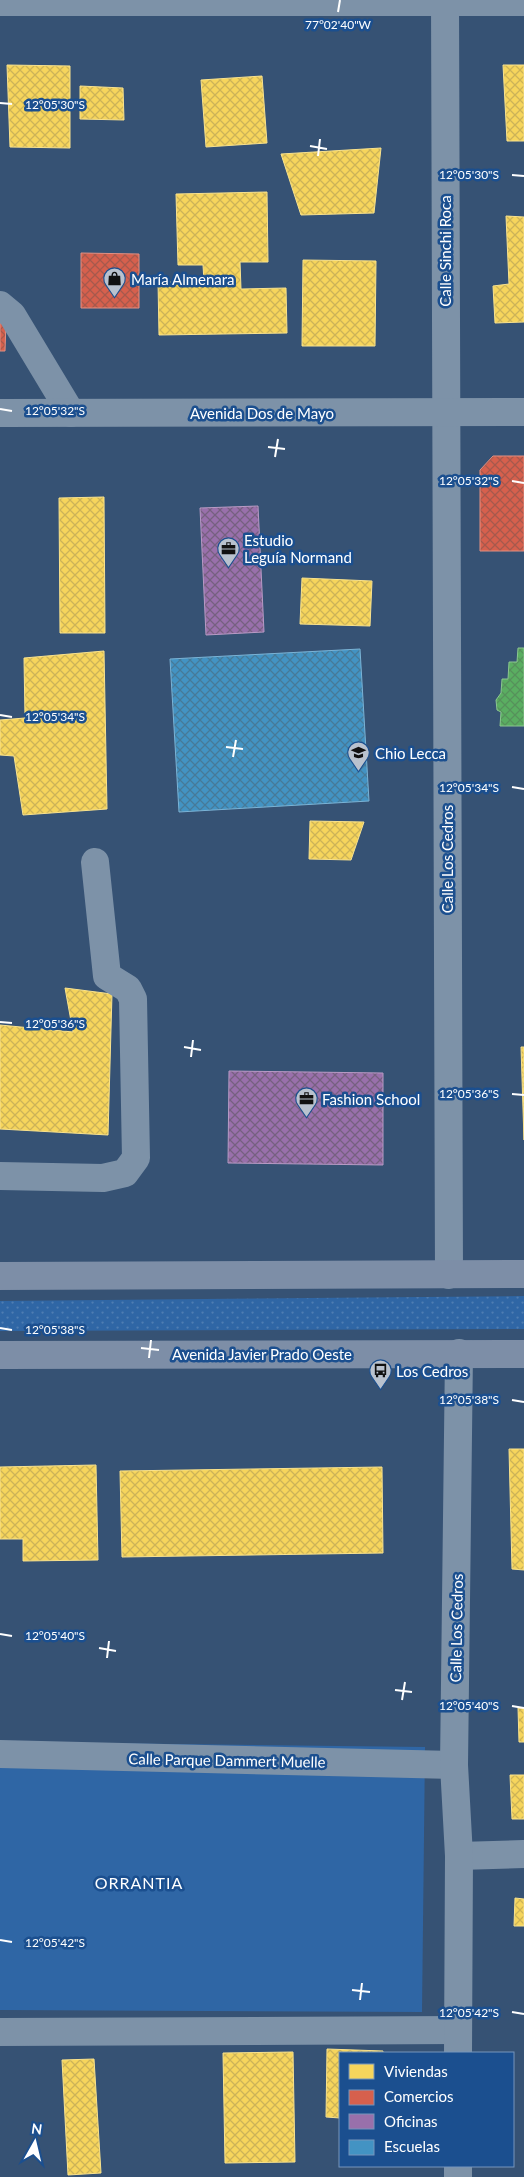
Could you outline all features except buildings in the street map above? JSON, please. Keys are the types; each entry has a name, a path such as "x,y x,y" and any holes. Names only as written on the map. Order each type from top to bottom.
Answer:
{"main road":[{"path":"0,1276 524,1274"},
{"name":"Avenida Javier Prado Oeste","path":"0,1355 524,1354"}],"street":[{"name":"Calle Sinchi Roca","path":"445,1 445,412"},
{"path":"0,2 524,2"},
{"path":"0,305 12,315 71,413"},
{"name":"Calle Los Cedros","path":"445,412 449,1275"},
{"name":"Avenida Dos de Mayo","path":"0,413 524,412"},
{"path":"0,1176 103,1178 125,1173 136,1158 133,999 128,989 106,976 95,862"},
{"name":"Calle Los Cedros","path":"458,2041 459,1856 454,1765 459,1353"},
{"name":"Calle Parque Dammert Muelle","path":"0,1754 454,1765"},
{"path":"459,1856 524,1854"},
{"path":"0,2032 458,2041"}],"shaded area":[{"path":"524,1296 524,1329 0,1331 0,1301"},
{"path":"0,1742 425,1747 422,2012 0,2010"}],"place":[{"name":"María Almenara","path":"115,298"},
{"name":"Estudio Leguía Normand","path":"228,568"},
{"name":"Chio Lecca","path":"359,772"},
{"name":"Fashion School","path":"306,1118"},
{"name":"Los Cedros","path":"380,1390"}],"district":[{"name":"ORRANTIA","path":"139,1882"}]}
